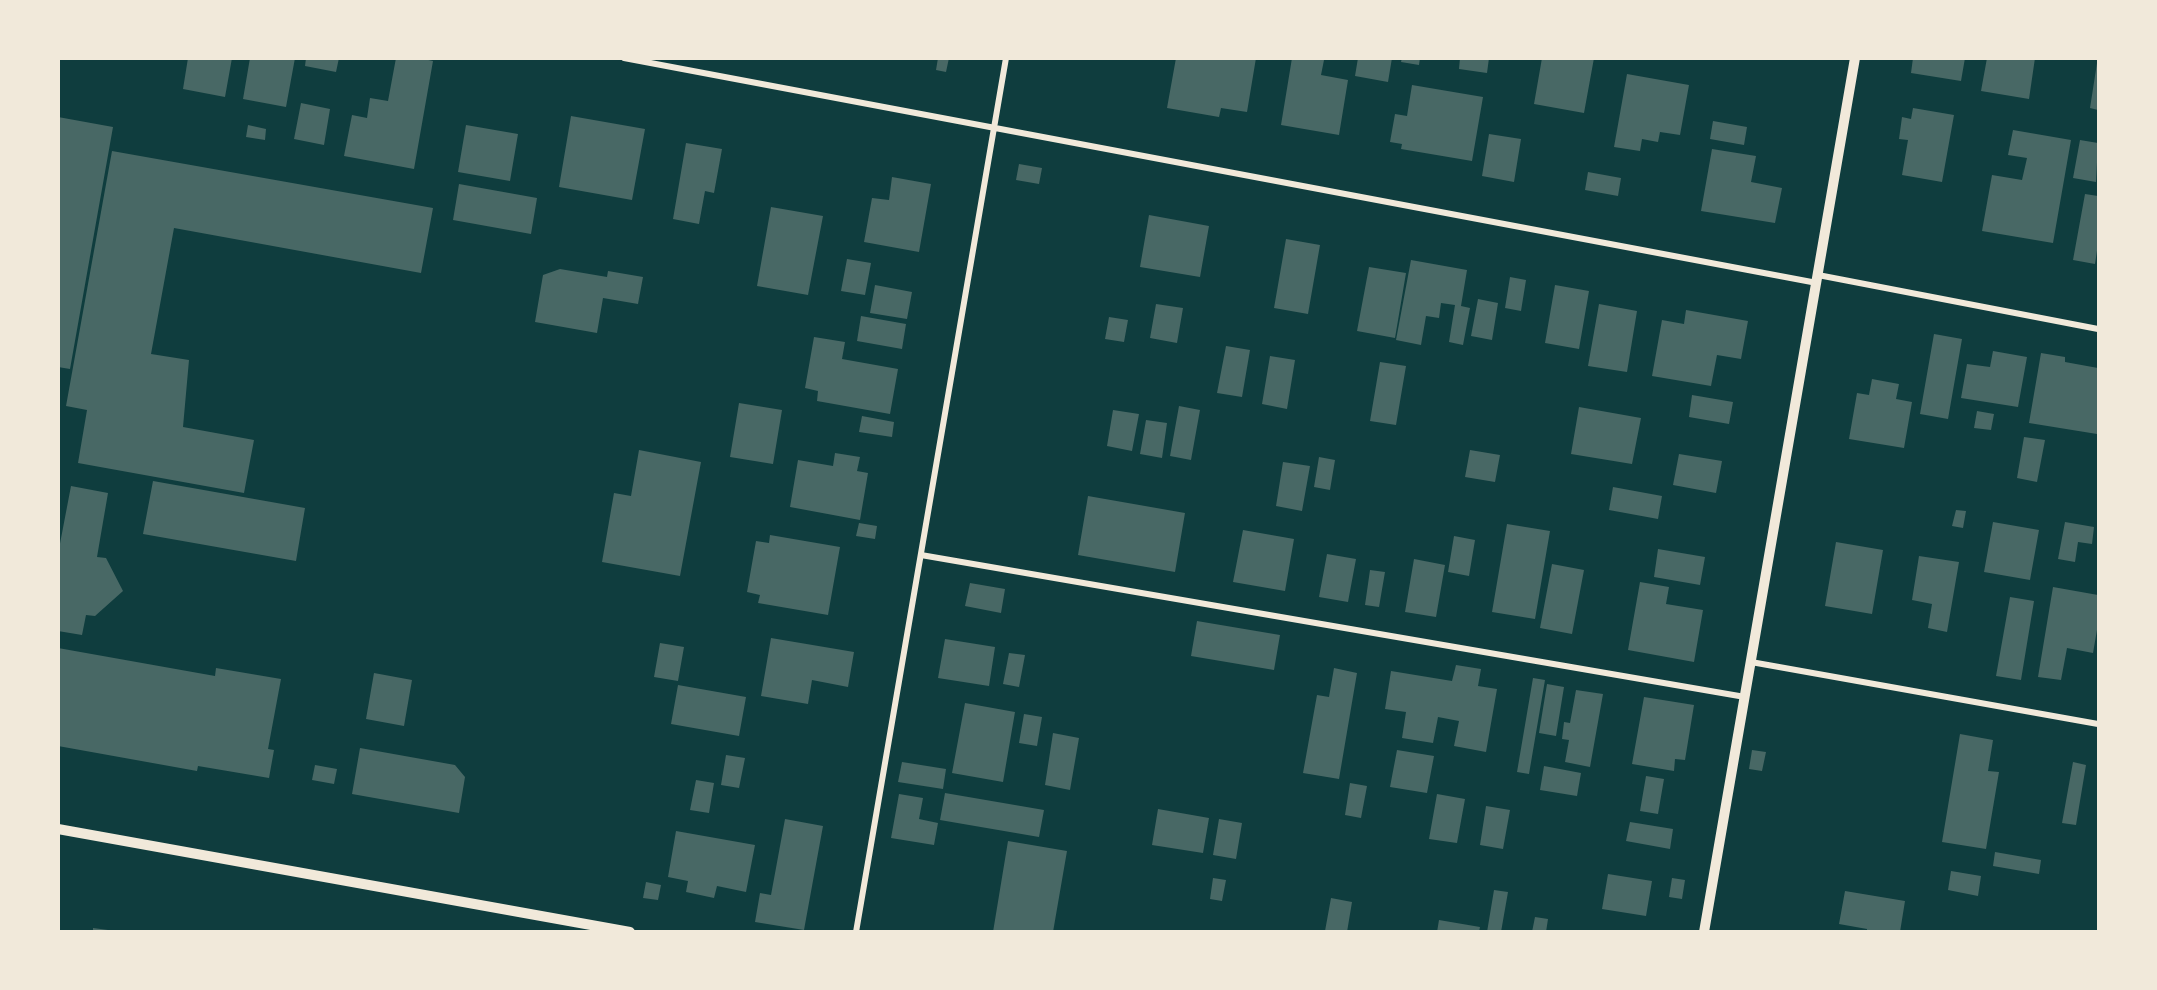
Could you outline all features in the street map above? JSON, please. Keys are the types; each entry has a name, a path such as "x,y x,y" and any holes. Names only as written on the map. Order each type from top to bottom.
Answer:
{"street":[{"path":"624,58 994,128 2098,329"},
{"path":"856,932 1006,58"},
{"path":"1704,932 1855,58"},
{"path":"921,555 1745,697"},
{"path":"1751,662 2098,724"},
{"path":"58,829 630,932"}],"building":[{"path":"188,58 232,58 225,97 183,89"},
{"path":"250,58 295,58 286,107 243,99"},
{"path":"306,58 339,58 336,72 305,66"},
{"path":"396,58 419,58 433,61 414,169 344,156 352,115 367,118 370,98 388,101"},
{"path":"938,58 949,58 946,72 936,70"},
{"path":"1176,58 1256,58 1247,112 1221,108 1219,117 1167,108"},
{"path":"1292,58 1324,60 1321,75 1348,80 1339,135 1281,125"},
{"path":"1358,58 1392,58 1388,82 1355,76"},
{"path":"1402,58 1420,58 1419,65 1401,62"},
{"path":"1460,58 1489,58 1487,73 1459,69"},
{"path":"1542,58 1594,58 1584,113 1534,104"},
{"path":"1913,58 1965,58 1961,81 1911,73"},
{"path":"1987,58 2035,58 2029,99 1981,91"},
{"path":"2098,63 2098,110 2090,108"},
{"path":"1627,74 1689,85 1680,135 1660,132 1658,142 1642,139 1640,151 1614,147"},
{"path":"1412,85 1483,97 1472,161 1401,149 1402,144 1390,142 1395,114 1407,116"},
{"path":"301,103 330,109 324,145 294,139"},
{"path":"1913,108 1954,115 1942,182 1902,175 1908,140 1899,139 1902,117 1911,119"},
{"path":"571,116 645,129 632,200 559,187"},
{"path":"58,117 113,127 70,369 58,367"},
{"path":"1713,121 1747,127 1744,145 1710,139"},
{"path":"248,125 266,129 265,140 246,137"},
{"path":"466,125 518,134 510,181 458,172"},
{"path":"2013,130 2071,140 2053,243 1982,231 1992,175 2022,180 2027,158 2008,155"},
{"path":"1489,134 1521,139 1514,182 1482,176"},
{"path":"2080,140 2098,143 2096,182 2073,178"},
{"path":"686,143 722,149 714,193 705,191 699,224 673,219"},
{"path":"1712,149 1756,156 1751,182 1782,188 1775,223 1701,211"},
{"path":"112,151 433,208 421,273 174,228 151,354 189,360 183,427 254,440 244,493 78,463 87,410 66,406"},
{"path":"1019,164 1042,168 1039,184 1016,180"},
{"path":"1588,172 1621,178 1618,196 1585,190"},
{"path":"892,177 931,184 919,252 864,242 872,198 889,200"},
{"path":"459,184 537,198 531,234 453,220"},
{"path":"2085,194 2098,196 2098,244 2095,264 2073,260"},
{"path":"771,207 823,216 808,295 757,286"},
{"path":"1149,215 1209,226 1200,277 1140,267"},
{"path":"1286,239 1320,245 1308,314 1274,308"},
{"path":"847,259 871,263 865,295 841,291"},
{"path":"1411,260 1467,270 1461,306 1470,308 1463,345 1449,342 1455,305 1441,303 1439,318 1426,316 1421,345 1396,340"},
{"path":"1369,267 1406,273 1395,338 1357,331"},
{"path":"560,269 607,277 608,271 643,277 638,304 603,298 597,333 535,322 543,275"},
{"path":"1510,277 1526,280 1521,311 1505,308"},
{"path":"875,285 912,292 907,319 870,313"},
{"path":"1555,285 1589,291 1579,349 1545,343"},
{"path":"1478,299 1498,303 1492,340 1471,336"},
{"path":"1156,304 1183,308 1177,343 1150,338"},
{"path":"1599,304 1637,311 1627,372 1588,366"},
{"path":"1686,310 1748,321 1741,359 1717,355 1711,386 1652,376 1662,320 1684,324"},
{"path":"861,316 906,324 902,349 857,341"},
{"path":"1109,317 1128,320 1124,342 1105,339"},
{"path":"1934,334 1962,339 1948,419 1920,414"},
{"path":"814,337 845,342 842,359 898,369 890,414 817,401 818,391 805,388"},
{"path":"1226,346 1250,350 1242,397 1217,393"},
{"path":"1993,351 2027,357 2018,407 1961,398 1967,364 1990,367"},
{"path":"2041,353 2065,357 2065,362 2098,368 2097,434 2029,423"},
{"path":"1270,356 1295,360 1287,409 1262,404"},
{"path":"1380,362 1406,366 1396,425 1370,421"},
{"path":"1872,379 1899,384 1896,399 1912,402 1904,448 1849,439 1857,393 1869,395"},
{"path":"1692,395 1733,402 1729,424 1689,417"},
{"path":"739,403 782,410 773,464 730,457"},
{"path":"1179,406 1200,410 1191,460 1170,456"},
{"path":"1579,407 1641,418 1632,464 1571,454"},
{"path":"1113,410 1139,414 1132,451 1107,446"},
{"path":"1977,411 1994,414 1991,430 1974,428"},
{"path":"862,416 894,422 892,437 859,432"},
{"path":"1146,420 1167,423 1162,458 1140,454"},
{"path":"2024,437 2045,440 2037,482 2017,478"},
{"path":"639,450 701,462 680,576 602,562 614,493 631,496"},
{"path":"1470,450 1500,455 1495,482 1465,477"},
{"path":"835,453 860,457 857,471 868,473 860,520 790,507 798,460 833,466"},
{"path":"1679,454 1722,461 1716,493 1673,485"},
{"path":"1319,457 1335,460 1330,490 1314,487"},
{"path":"1283,462 1310,466 1302,511 1276,506"},
{"path":"153,481 305,508 296,561 143,534"},
{"path":"71,486 108,493 97,557 106,558 123,591 95,616 86,615 82,635 58,631 58,554"},
{"path":"1613,487 1662,496 1658,519 1609,510"},
{"path":"1088,496 1185,513 1175,572 1078,555"},
{"path":"1956,510 1966,511 1963,528 1952,526"},
{"path":"1993,522 2039,530 2030,580 1984,572"},
{"path":"2065,522 2094,527 2092,544 2078,542 2075,562 2058,559"},
{"path":"859,523 877,526 875,539 856,536"},
{"path":"1507,524 1550,531 1535,619 1492,612"},
{"path":"1243,530 1294,539 1285,591 1233,582"},
{"path":"770,535 840,547 828,615 758,603 760,595 747,592 756,541 769,543"},
{"path":"1454,536 1475,540 1469,576 1448,572"},
{"path":"1836,542 1883,550 1872,614 1825,606"},
{"path":"1658,549 1705,557 1700,585 1654,577"},
{"path":"1327,554 1356,559 1348,602 1319,597"},
{"path":"1919,556 1959,562 1947,632 1928,628 1932,604 1912,600"},
{"path":"1414,559 1445,565 1436,617 1405,612"},
{"path":"1552,564 1584,570 1572,634 1540,628"},
{"path":"1370,570 1385,572 1379,607 1365,605"},
{"path":"1640,582 1669,587 1666,604 1703,610 1694,662 1628,650"},
{"path":"970,583 1005,589 1001,613 965,606"},
{"path":"2053,587 2098,595 2098,624 2093,653 2067,648 2061,680 2038,677"},
{"path":"2010,597 2034,601 2021,680 1996,676"},
{"path":"1197,621 1280,635 1274,670 1191,656"},
{"path":"771,638 854,652 848,687 812,680 808,704 761,696"},
{"path":"945,639 995,647 989,686 938,678"},
{"path":"660,643 684,647 678,681 654,677"},
{"path":"58,648 215,676 216,668 281,679 268,749 274,750 269,778 198,766 197,771 58,746"},
{"path":"1009,653 1025,655 1019,687 1003,684"},
{"path":"1456,665 1481,669 1478,686 1497,689 1486,752 1454,746 1459,721 1438,717 1433,743 1402,738 1406,712 1385,709 1391,671 1452,681"},
{"path":"1334,668 1357,673 1339,779 1303,773 1317,695 1329,697"},
{"path":"374,673 412,680 404,726 366,719"},
{"path":"1533,678 1545,680 1529,774 1517,772"},
{"path":"1547,684 1564,687 1556,736 1539,733"},
{"path":"678,685 746,697 739,736 671,724"},
{"path":"1576,690 1603,694 1590,767 1565,762 1569,740 1562,739 1564,722 1570,723"},
{"path":"1644,697 1694,705 1685,760 1675,759 1674,771 1632,764"},
{"path":"965,703 1015,712 1003,782 952,773"},
{"path":"1024,714 1042,717 1037,746 1019,743"},
{"path":"1053,733 1079,738 1070,790 1045,785"},
{"path":"1960,734 1993,740 1988,771 1999,772 1986,849 1942,842"},
{"path":"360,748 455,765 465,777 459,813 352,794"},
{"path":"1397,750 1434,756 1427,793 1390,787"},
{"path":"1752,750 1766,752 1762,771 1749,769"},
{"path":"726,755 745,758 739,788 721,785"},
{"path":"902,762 946,769 943,789 898,782"},
{"path":"2073,762 2086,765 2076,825 2062,823"},
{"path":"315,765 337,769 334,784 312,780"},
{"path":"1544,766 1581,773 1577,796 1540,790"},
{"path":"1646,776 1664,779 1658,814 1640,811"},
{"path":"696,780 714,783 709,813 690,810"},
{"path":"1350,783 1367,786 1361,818 1345,815"},
{"path":"945,793 1044,810 1039,837 940,820"},
{"path":"899,794 923,798 919,819 938,823 934,845 891,838"},
{"path":"1437,794 1465,799 1457,843 1429,839"},
{"path":"1486,806 1510,810 1503,849 1480,845"},
{"path":"1158,809 1209,818 1203,853 1152,845"},
{"path":"785,819 823,826 804,930 755,922 760,893 771,895"},
{"path":"1219,819 1242,823 1236,859 1213,855"},
{"path":"1630,822 1673,829 1670,849 1626,841"},
{"path":"676,831 755,845 746,892 717,886 714,898 686,892 688,881 668,877"},
{"path":"1008,841 1067,851 1053,932 993,932"},
{"path":"1995,852 2041,860 2039,874 1993,866"},
{"path":"1951,871 1981,876 1978,896 1948,890"},
{"path":"1608,874 1652,881 1646,916 1602,909"},
{"path":"1213,878 1226,880 1222,901 1210,899"},
{"path":"1672,878 1685,880 1682,899 1669,897"},
{"path":"646,882 661,885 658,900 643,898"},
{"path":"1494,890 1508,892 1501,932 1487,932"},
{"path":"1845,891 1905,901 1900,932 1867,932 1867,929 1839,924"},
{"path":"1331,898 1352,902 1347,932 1325,931"},
{"path":"1535,917 1548,919 1546,932 1532,932"},
{"path":"1439,920 1480,927 1479,932 1437,932"},
{"path":"93,928 108,930 108,932 93,932"}]}
